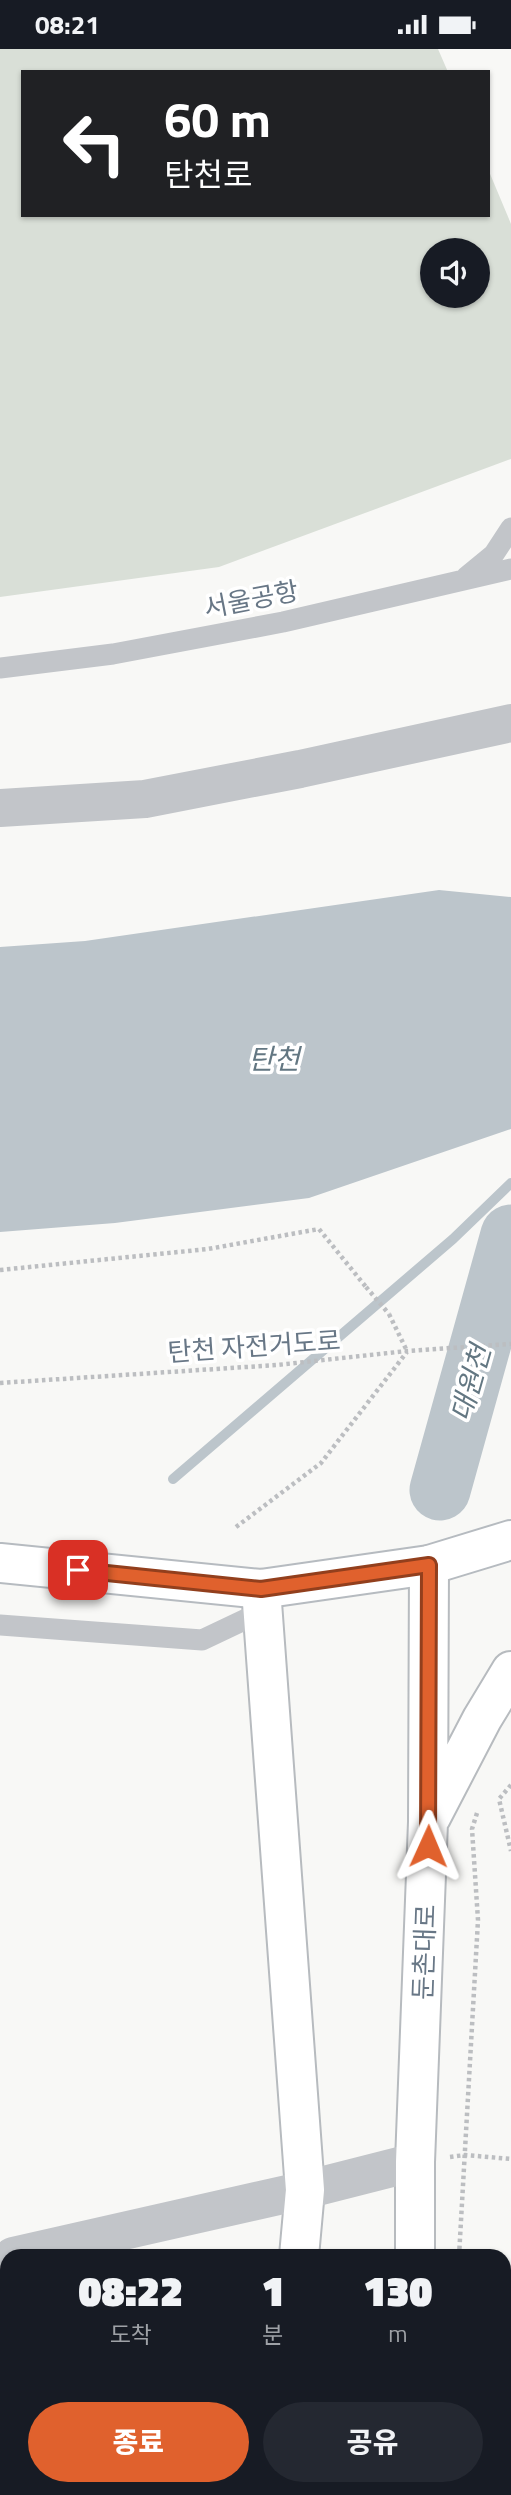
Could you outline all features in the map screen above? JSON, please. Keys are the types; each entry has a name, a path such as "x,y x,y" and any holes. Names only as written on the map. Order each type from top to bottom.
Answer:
{"main road":[{"path":"0,1563 262,1600 429,1565 511,1540"},
{"name":"둔촌대로","path":"415,2249 415,2162 428,1822 429,1565"},
{"path":"262,1600 305,2190 300,2249"},
{"path":"428,1822 482,1719 511,1671"}],"street":[{"path":"0,807 145,799 300,769 511,723"},
{"path":"44,2249 305,2190 415,2162"}],"lane":[{"path":"460,581 494,554 511,528"},
{"name":"서울공항","path":"0,668 113,655 284,622 511,569"},
{"path":"0,1625 202,1640 262,1600"}],"path":[{"path":"0,1270 208,1249 319,1229 388,1314 407,1351 321,1463 236,1527"},
{"name":"탄천 자전거도로","path":"0,1383 277,1365 407,1351 511,1344"},
{"path":"511,1785 499,1799 511,1851"},
{"path":"459,2249 478,1920 472,1829 480,1804"},
{"path":"415,2162 465,2155 511,2159"}],"shaded area":[{"path":"0,49 438,49 447,70 21,70 21,217 490,217 490,174 511,224 511,459 219,567 0,597"}],"water":[{"name":"탄천","path":"439,890 511,897 511,1129 309,1198 115,1223 0,1232 0,947 85,941"}],"waterway":[{"path":"173,1479 453,1239 511,1183"},
{"name":"대원천","path":"440,1490 511,1235"}],"route":[{"path":"78,1570 261,1589 429,1565 428,1846"}]}
